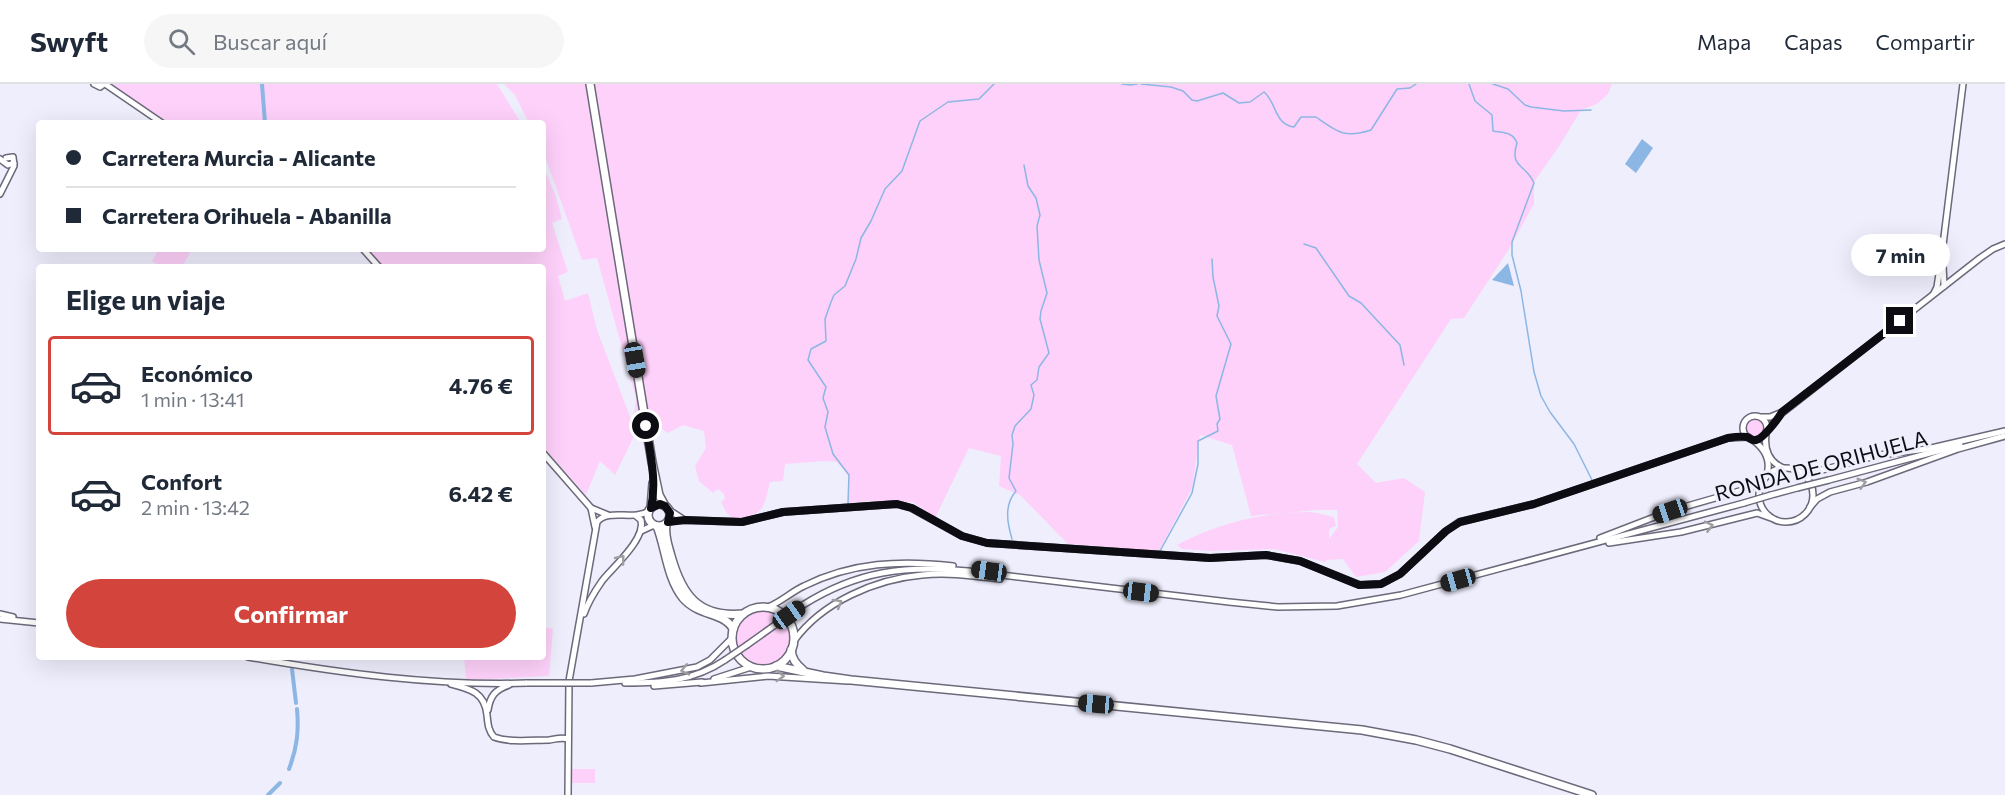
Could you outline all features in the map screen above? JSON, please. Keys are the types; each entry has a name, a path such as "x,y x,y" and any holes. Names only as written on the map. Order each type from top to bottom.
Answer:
{"highway":[{"path":"590,84 652,462 659,495 670,516 665,536 681,586 688,596 696,604 706,608 729,614 743,614"},
{"path":"652,462 653,496 649,519 656,526 674,581 683,598 702,612 727,620 733,629"},
{"path":"650,509 660,504 667,508"},
{"path":"656,526 667,523"},
{"path":"792,650 776,666 764,669 751,667 735,652 733,629 743,614 752,609 768,607 782,613 791,625 794,641 792,656 796,664 805,672"},
{"path":"776,666 851,680 1362,730 1450,749 1592,795"}],"main road":[{"path":"94,84 97,87 104,84 158,120"},
{"path":"1933,295 1941,261 1963,84"},
{"path":"0,194 7,162"},
{"path":"1728,438 1750,416 1770,417 1782,412 1954,278 1993,249 2005,244"},
{"path":"366,252 376,264"},
{"path":"1941,261 1944,286"},
{"path":"1944,272 1954,278"},
{"path":"1938,280 1944,286"},
{"path":"667,523 685,520 742,522 783,512 897,504 912,508 962,536 987,543 1210,558 1266,555 1300,561 1359,585 1381,584 1400,574 1433,542 1460,522 1534,504 1728,438 1760,439 1782,412"},
{"path":"1762,417 1767,423 1766,448 1776,465 1811,473 1879,455 2005,433"},
{"path":"1743,425 1744,432 1763,449 1767,459 1768,470 1760,486 1759,500 1765,513 1771,518"},
{"path":"1549,555 1560,556 1613,542 1681,532 1757,513 1778,521 1793,521 1800,518 1816,500 1830,492 1868,482 2005,433"},
{"name":"RONDA DE ORIHUELA","path":"268,660 366,675 438,681 513,684 626,683 684,679 712,669 828,590 856,579 895,570 946,569 1278,607 1345,605 1401,596 2005,433"},
{"path":"546,456 591,508 609,515 636,516 650,509"},
{"path":"1518,564 1526,559 1604,537 1670,511 1750,488 1774,471 1784,468"},
{"path":"1799,472 1811,487 1810,507"},
{"path":"591,508 595,531"},
{"path":"667,508 685,520"},
{"path":"568,795 569,681 595,531 601,518 609,515"},
{"path":"636,516 641,520 641,531"},
{"path":"580,624 585,610 602,582 632,547 641,531 646,527 656,526"},
{"path":"768,607 802,587 823,578 857,567 881,563 932,564 1007,573 1017,578"},
{"path":"794,641 812,621 841,600 871,587 921,574 954,574 1058,585 1070,584"},
{"path":"588,575 594,583 602,582"},
{"path":"0,614 26,621"},
{"path":"0,619 36,623"},
{"path":"591,683 650,677 697,667 710,660 732,638"},
{"path":"700,683 751,667"},
{"path":"626,683 660,686 768,676 846,682 851,680"},
{"path":"438,681 469,688 476,692 485,704 489,729 494,737 507,740 561,742 568,739"},
{"path":"487,714 492,695 500,688 513,684"},
{"path":"552,740 563,736 568,724"},
{"path":"552,740 563,744 568,749"}],"shaded area":[{"path":"112,84 497,84 519,120 162,120"},
{"path":"504,84 587,84 647,446 644,447 634,417 636,398 597,258 582,260 546,159 546,120 528,120 515,95"},
{"path":"594,84 1612,84 1608,94 1597,104 1581,110 1534,182 1534,204 1509,249 1464,318 1451,319 1357,464 1376,483 1404,478 1425,492 1419,541 1385,572 1356,577 1343,559 1325,562 1274,549 1211,551 1182,549 1177,545 1207,531 1223,525 1273,514 1251,516 1232,445 1200,435 1192,488 1159,551 1068,544 1020,495 999,486 1001,456 969,448 935,518 913,502 849,503 849,476 837,462 827,461 785,464 783,481 770,482 764,505 760,510 750,516 732,518 721,502 725,499 724,494 718,489 713,493 699,481 695,466 706,448 704,431 683,425 668,433 650,421","holes":["1337,510 1338,527 1329,539 1329,529 1336,526 1334,517 1310,512 1273,514"]},
{"path":"546,173 556,196 562,219 552,223 568,272 558,276 565,301 588,293 597,330 636,432 615,475 600,461 586,495 546,450 546,264 378,264 367,252 546,252"},
{"path":"157,252 190,252 184,264 156,264 152,261"},
{"path":"1751,419 1759,419 1764,424 1762,435 1751,437 1746,432 1746,424"},
{"path":"763,610 781,617 738,648 737,634 741,623 750,615"},
{"path":"785,622 790,633 789,644 779,660 760,665 750,662 741,654"},
{"path":"546,628 553,629 549,676 466,680 464,660 546,660"},
{"path":"572,769 595,769 595,783 572,783"}],"water":[{"path":"1642,139 1653,148 1636,173 1625,164"},
{"path":"1508,263 1514,286 1492,280"}],"waterway":[{"path":"262,84 265,120"},
{"path":"848,503 849,475 833,454 825,427 828,412 823,398 826,387 808,360 811,349 826,341 825,319 831,302 834,295 845,286 856,259 861,238 885,189 902,171 920,121 948,102 979,99 994,84"},
{"path":"1122,84 1137,84"},
{"path":"1141,84 1171,87 1183,91 1192,100 1197,101 1223,93 1239,103 1250,102 1264,92 1279,118 1288,125 1294,127 1301,117 1316,117 1335,130 1347,134 1371,130 1397,89 1410,88 1416,84"},
{"path":"1469,84 1475,101 1492,115 1493,131 1508,134 1515,139 1517,162 1534,183 1512,242 1512,255 1521,291 1534,372 1541,396 1574,444 1592,480"},
{"path":"1493,84 1508,89 1525,105 1531,107 1564,111 1591,110"},
{"path":"1012,539 1008,514 1012,496 1016,491 1009,478 1012,435 1015,426 1031,409 1034,395 1031,385 1037,380 1039,367 1049,353 1040,319 1047,293 1039,260 1037,226 1040,215 1036,198 1028,186 1024,165"},
{"path":"1304,244 1316,248 1349,296 1361,303 1400,345 1404,365"},
{"path":"1160,551 1192,493 1198,464 1198,441 1218,431 1217,424 1220,419 1216,396 1231,344 1217,316 1219,306 1212,259"},
{"path":"292,669 296,703"},
{"path":"289,769 297,739 297,709"},
{"path":"268,795 280,783"}],"route":[{"path":"646,426 652,462 651,508 660,504 665,506 670,513 668,522 674,520 742,522 783,512 897,504 912,508 962,536 987,543 1210,558 1266,555 1300,561 1350,582 1371,585 1381,584 1400,574 1426,547 1460,522 1534,504 1728,438 1760,439 1766,435 1770,426 1782,412 1900,321"}]}
